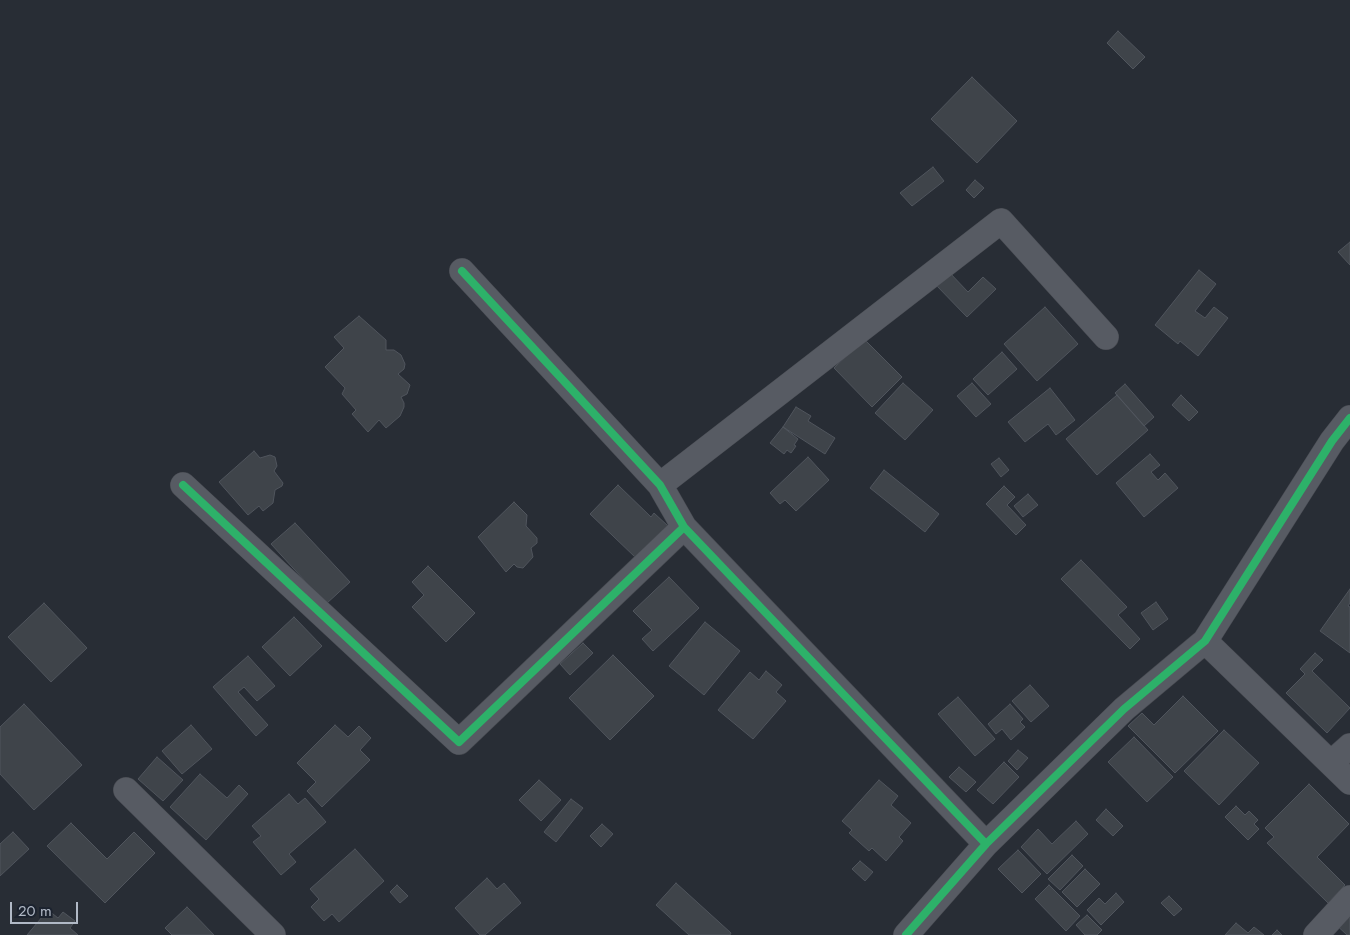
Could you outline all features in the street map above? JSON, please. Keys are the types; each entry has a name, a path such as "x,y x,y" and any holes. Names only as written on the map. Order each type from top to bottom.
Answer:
{"street":[{"path":"660,485 1002,221 1106,338"},
{"path":"462,271 660,485 684,527 986,844"},
{"path":"906,935 986,844 1124,709 1205,641 1332,441 1350,418"},
{"path":"183,485 459,742 684,527"},
{"path":"1205,641 1350,782"},
{"path":"1331,763 1350,746"},
{"path":"126,790 273,935"},
{"path":"1316,935 1350,898"}],"building":[{"path":"1118,31 1145,57 1133,69 1107,43"},
{"path":"972,77 1017,121 977,163 931,119"},
{"path":"933,167 944,181 912,206 900,193"},
{"path":"975,180 984,188 974,198 966,190"},
{"path":"1350,242 1350,265 1338,252"},
{"path":"1199,270 1216,284 1195,311 1205,318 1214,307 1228,318 1198,356 1180,341 1178,344 1155,325"},
{"path":"948,271 968,292 983,277 996,289 967,317 935,284"},
{"path":"1045,307 1078,344 1037,381 1004,344"},
{"path":"359,316 386,340 386,350 394,350 401,355 405,364 404,369 398,374 410,385 407,394 401,397 404,407 400,416 386,428 379,420 368,432 352,414 356,410 342,394 345,388 325,367 344,348 334,337"},
{"path":"864,339 902,377 872,407 834,368"},
{"path":"1002,352 1017,369 988,395 973,379"},
{"path":"903,383 933,410 905,440 875,413"},
{"path":"972,383 991,404 976,417 957,396"},
{"path":"1125,384 1154,417 1144,426 1115,393"},
{"path":"1050,388 1075,420 1056,435 1048,424 1025,442 1008,422"},
{"path":"1117,395 1148,430 1097,475 1066,439"},
{"path":"1181,395 1198,412 1189,421 1172,405"},
{"path":"796,407 811,416 808,421 835,438 825,454 783,427"},
{"path":"783,427 798,439 791,453 787,450 784,454 770,443"},
{"path":"254,451 260,458 270,455 275,457 277,466 274,471 283,483 282,486 275,490 273,503 263,511 259,506 248,515 219,482"},
{"path":"1150,454 1160,465 1151,472 1158,480 1165,473 1178,488 1144,517 1116,483"},
{"path":"808,457 829,480 796,511 785,500 780,504 770,493"},
{"path":"999,458 1009,470 1001,477 991,464"},
{"path":"884,470 939,514 925,532 870,488"},
{"path":"618,485 651,517 654,513 668,526 636,558 590,514"},
{"path":"1004,486 1015,497 1007,505 1026,525 1016,535 986,504"},
{"path":"1028,494 1038,505 1023,517 1014,506"},
{"path":"514,502 527,515 526,526 537,538 537,543 531,548 533,557 523,568 517,567 514,564 506,572 478,537"},
{"path":"295,523 350,582 326,604 271,544"},
{"path":"1081,560 1127,607 1118,615 1140,639 1130,649 1061,579"},
{"path":"428,566 475,613 446,642 412,607 424,595 412,582"},
{"path":"669,577 699,608 653,651 642,639 652,630 633,611"},
{"path":"1350,589 1350,603 1348,606 1350,607 1350,653 1320,631"},
{"path":"1156,602 1168,619 1153,630 1141,613"},
{"path":"44,603 87,648 51,682 8,637"},
{"path":"294,617 322,646 290,676 262,647"},
{"path":"705,622 740,651 704,695 669,666"},
{"path":"583,643 593,653 570,675 560,664"},
{"path":"1315,653 1323,660 1312,671 1350,708 1327,733 1286,693 1305,674 1300,669"},
{"path":"613,655 654,696 610,740 569,698"},
{"path":"248,656 275,686 257,701 244,687 238,692 268,725 256,736 213,687"},
{"path":"766,671 782,685 776,692 786,701 753,739 718,710 750,672 759,680"},
{"path":"1030,685 1049,706 1031,722 1012,701"},
{"path":"1183,696 1218,731 1175,773 1128,726 1142,713 1154,725"},
{"path":"958,697 995,739 975,756 938,714"},
{"path":"24,704 82,765 34,810 0,774 0,727"},
{"path":"1010,704 1023,719 1020,722 1025,727 1011,740 1002,729 996,734 988,724"},
{"path":"191,725 212,749 182,774 162,751"},
{"path":"335,725 348,737 359,726 371,738 360,750 370,760 322,807 307,791 316,782 297,763"},
{"path":"1224,730 1259,763 1219,805 1184,771"},
{"path":"1134,737 1173,777 1147,802 1108,762"},
{"path":"1018,750 1028,758 1017,770 1008,761"},
{"path":"157,757 183,780 163,801 138,779"},
{"path":"1004,762 1019,777 993,804 977,790"},
{"path":"959,767 976,782 966,792 949,777"},
{"path":"200,774 227,798 239,785 248,794 206,840 170,807"},
{"path":"539,780 561,800 541,821 519,800"},
{"path":"879,780 898,796 891,805 911,823 899,837 903,841 886,861 872,848 869,851 849,833 852,830 842,821"},
{"path":"1309,784 1349,824 1317,857 1345,885 1328,903 1267,843 1274,837 1265,828"},
{"path":"289,794 298,804 305,798 326,822 289,854 296,862 281,875 253,842 261,836 252,826"},
{"path":"571,799 583,808 556,842 544,832"},
{"path":"1236,806 1245,815 1249,811 1258,820 1254,824 1259,829 1248,840 1225,817"},
{"path":"1106,809 1123,826 1113,836 1096,820"},
{"path":"1076,821 1088,834 1047,874 1021,847 1038,829 1052,844"},
{"path":"71,823 107,859 134,832 155,853 105,903 47,846"},
{"path":"602,824 613,834 601,847 590,836"},
{"path":"13,832 29,849 0,876 0,844"},
{"path":"355,849 384,881 339,922 332,914 324,921 311,907 319,899 310,889"},
{"path":"1018,850 1041,874 1022,893 998,869"},
{"path":"1072,855 1083,866 1060,890 1048,879"},
{"path":"860,861 873,872 865,881 852,869"},
{"path":"1085,869 1100,884 1077,907 1062,892"},
{"path":"487,878 497,889 504,883 521,903 485,935 480,935 455,908"},
{"path":"676,883 731,933 730,935 689,935 656,905"},
{"path":"397,885 408,896 400,903 390,892"},
{"path":"1049,885 1080,916 1066,931 1035,899"},
{"path":"1116,893 1124,902 1101,925 1087,910 1099,898 1105,904"},
{"path":"1169,896 1182,909 1174,916 1161,903"},
{"path":"1350,905 1350,935 1347,935 1333,922"},
{"path":"187,907 214,935 172,935 165,928"},
{"path":"48,910 58,918 63,912 75,921 70,928 78,935 27,935"},
{"path":"1087,915 1102,930 1097,935 1085,935 1076,925"},
{"path":"1236,923 1248,933 1254,927 1264,935 1225,935"},
{"path":"1277,930 1282,935 1272,935"}],"cycle path":[{"path":"462,271 660,485 684,527 986,844"},
{"path":"906,935 986,844 1124,709 1205,641 1332,441 1350,418"},
{"path":"183,485 459,742 684,527"}]}
